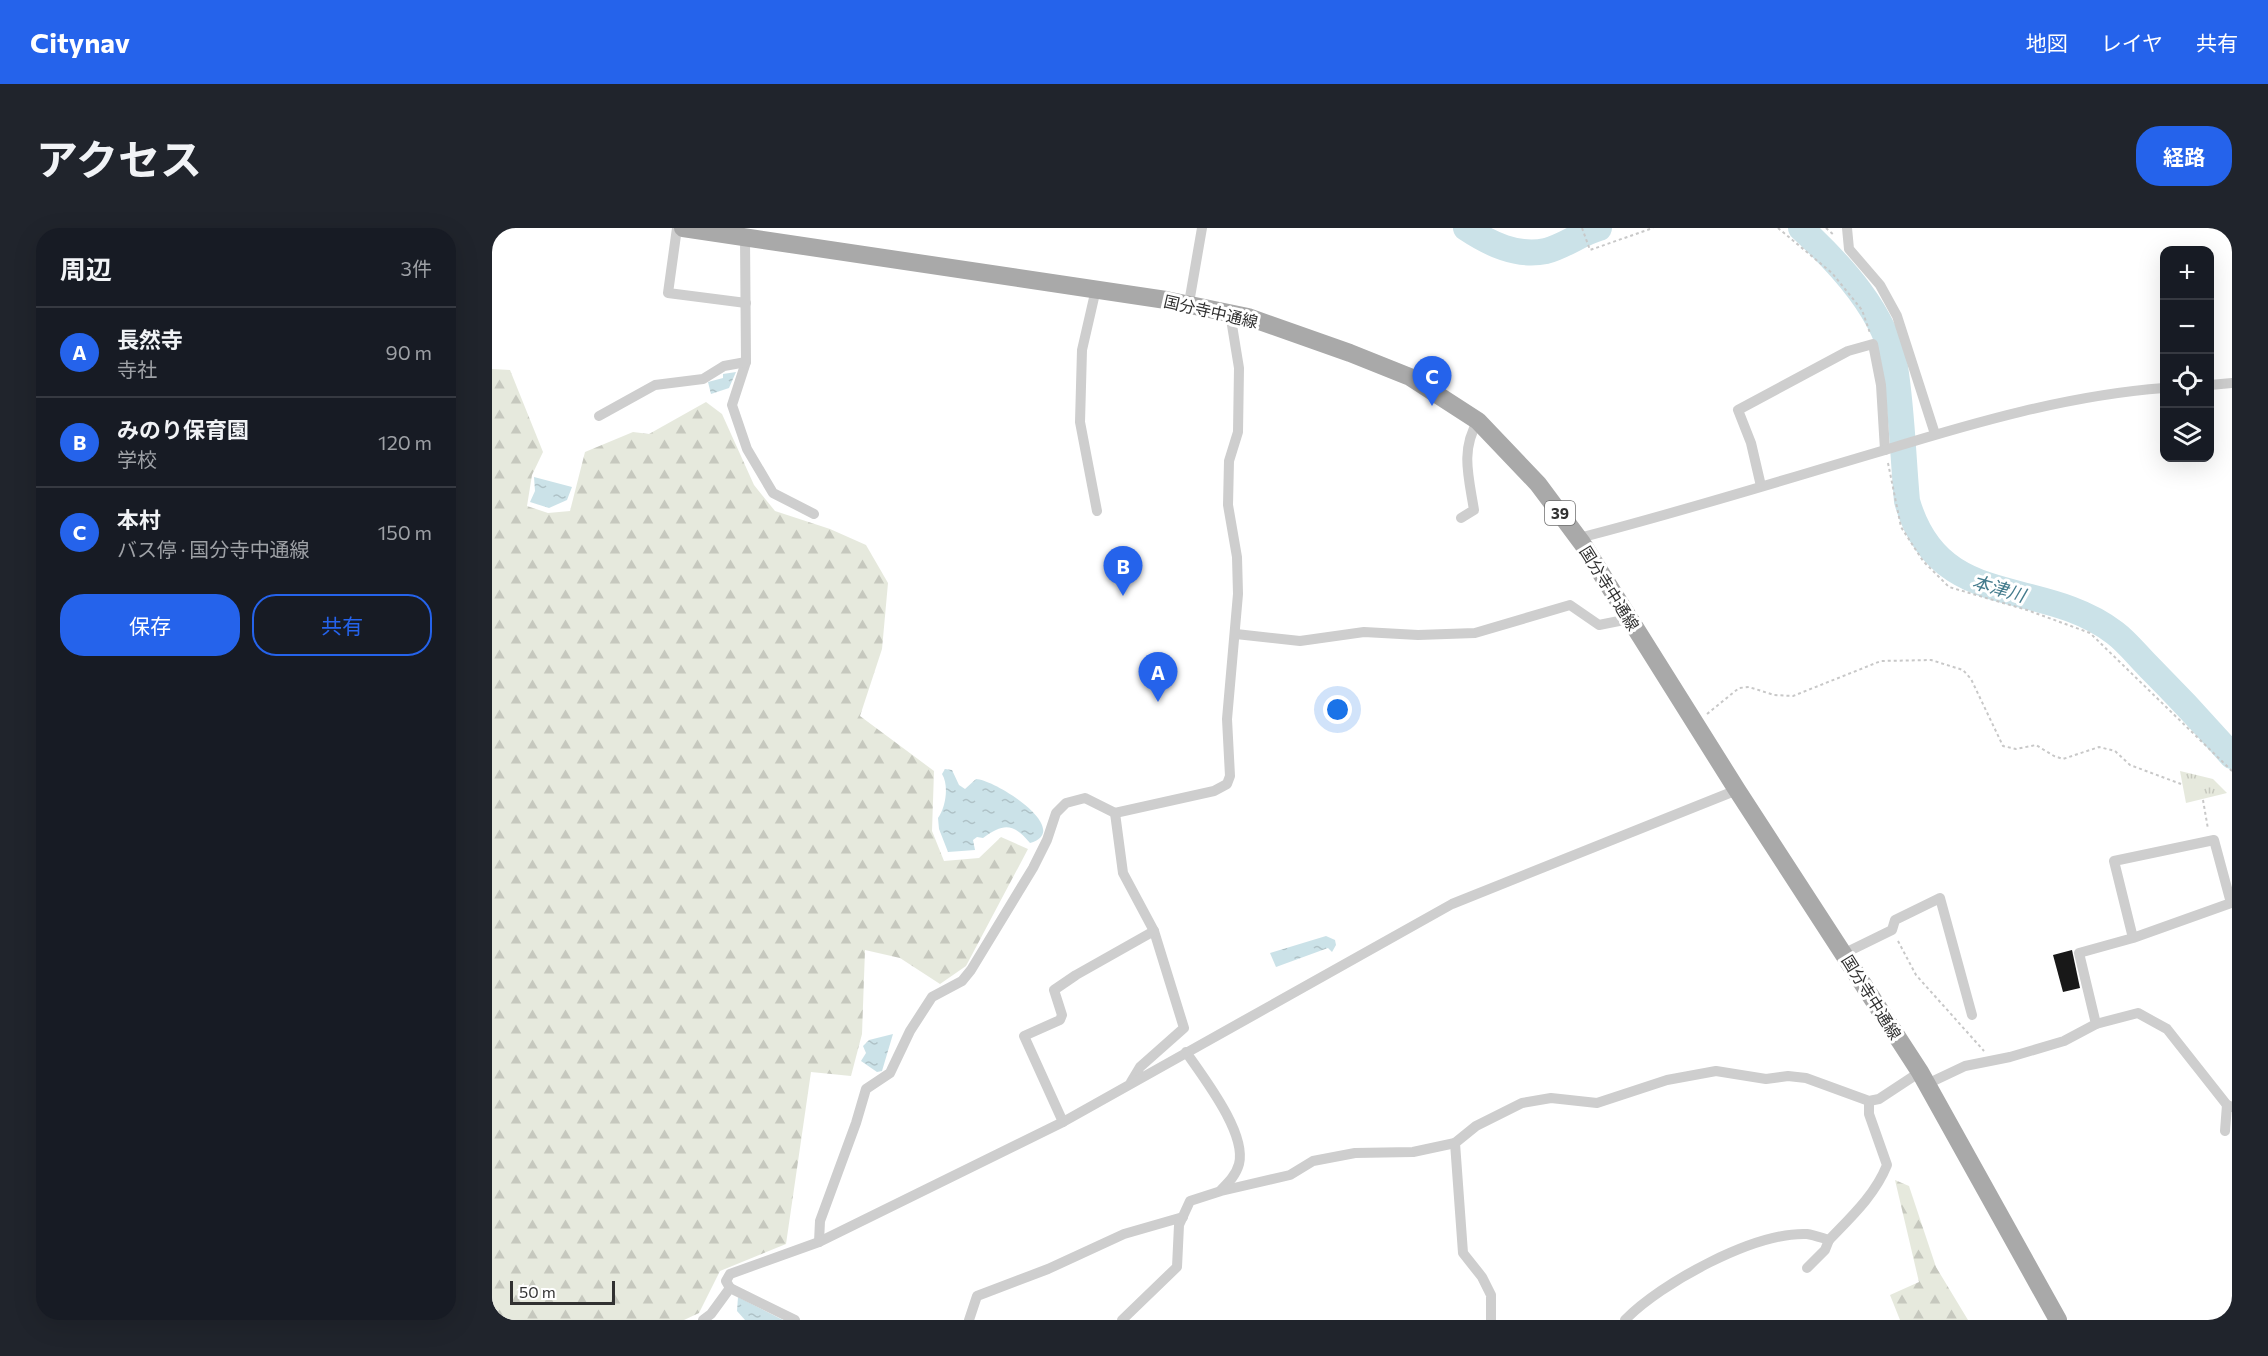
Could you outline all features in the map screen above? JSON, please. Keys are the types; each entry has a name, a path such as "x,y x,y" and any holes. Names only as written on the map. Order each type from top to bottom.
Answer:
{"main road":[{"name":"国分寺中通線","path":"683,228 1189,303 1230,313 1350,353 1410,377 1478,421 1538,484 1578,538 1694,723 1845,953 1923,1078 2058,1320"}],"street":[{"path":"677,228 668,292 747,303"},
{"path":"1189,303 1202,228"},
{"path":"1847,228 1849,249 1880,285 1897,316 1935,434"},
{"path":"745,237 746,362 732,405 747,449 773,493 814,514"},
{"path":"1096,289 1082,350 1080,422 1097,511"},
{"path":"819,1242 820,1221 866,1089 890,1073 910,1031 932,997 962,981 971,970 1033,868 1047,840 1056,813 1066,803 1085,798 1115,813 1214,791 1227,784 1230,776 1227,719 1236,634 1237,557 1228,505 1229,461 1238,432 1239,368 1230,313"},
{"path":"1761,486 1751,443 1738,410 1848,351 1873,344 1889,448"},
{"path":"599,416 655,386 703,379 724,366 746,362"},
{"path":"2214,385 2232,383"},
{"path":"1578,538 1667,515 1935,434 2122,391 2160,388"},
{"path":"1461,518 1474,510 1465,456 1469,436 1478,421"},
{"path":"1236,634 1300,641 1364,632 1418,635 1475,633 1570,605 1599,625 1629,619"},
{"path":"795,1320 730,1288 726,1281 730,1274 819,1242 1063,1122 1452,904 1737,790"},
{"path":"1115,813 1123,873 1154,931 1184,1028 1140,1067 1130,1084"},
{"path":"2096,1024 2079,953 2133,938 2231,903 2214,840 2114,861 2133,938"},
{"path":"1845,953 1892,930 1895,920 1940,898 1972,1015"},
{"path":"1063,1122 1024,1036 1060,1020 1062,1015 1054,990 1154,931"},
{"path":"1122,1320 1177,1267 1179,1225 1190,1201 1221,1191 1290,1175 1313,1161 1355,1153 1413,1152 1455,1143 1476,1126 1522,1103 1551,1098 1597,1103 1667,1080 1716,1071 1766,1079 1788,1076 1806,1078 1869,1101 1879,1099 1923,1078 2064,1041 2096,1024 2138,1013 2167,1029 2230,1106 2225,1131"},
{"path":"1186,1052 1228,1117 1236,1138 1240,1161 1235,1175 1221,1191"},
{"path":"1807,1268 1825,1250 1829,1240 1861,1207 1882,1178 1887,1165 1869,1114 1869,1101"},
{"path":"1455,1143 1463,1253 1482,1277 1491,1295 1491,1320"},
{"path":"969,1320 977,1296 1048,1269 1124,1234 1183,1217"},
{"path":"1624,1320 1665,1290 1725,1254 1766,1240 1807,1234 1829,1240"},
{"path":"703,1320 711,1314 730,1288"}],"path":[{"path":"1582,228 1590,250 1653,228"},
{"path":"1778,228 1832,273 1862,310 1873,344"},
{"path":"1889,448 1901,527 1923,561 1936,575 1949,587 2090,633 2232,771"},
{"path":"1694,723 1739,688 1749,687 1774,695 1792,696 1881,661 1931,660 1963,670 1971,679 1998,741 2003,746 2016,749 2036,745 2064,759 2099,747 2115,751 2130,765 2181,784"},
{"path":"2203,800 2211,841"},
{"path":"1892,930 1916,975 1982,1047 1989,1060"}],"green space":[{"path":"492,369 510,370 543,452 532,475 527,506 548,513 570,511 585,452 633,432 649,434 706,402 722,414 754,485 775,511 830,529 866,545 888,583 882,649 860,716 934,771 932,831 944,861 979,858 1001,837 1028,849 966,966 940,984 900,958 865,950 862,1034 851,1076 811,1072 786,1244 720,1271 699,1313 684,1320 492,1320"},
{"path":"2180,771 2213,779 2227,793 2186,803"},
{"path":"1895,1180 1909,1186 1936,1267 1968,1320 1900,1320 1890,1295 1919,1282"}],"water":[{"path":"736,372 729,388 711,394 708,382 723,378 723,374"},
{"path":"534,477 572,487 567,500 549,508 530,502 535,491"},
{"path":"945,769 952,770 959,785 965,789 976,779 1013,796 1038,817 1043,828 1041,837 1030,843 1024,836 1008,827 983,838 977,837 973,840 975,850 948,852 939,829 938,818 946,796 942,774"},
{"path":"1326,936 1335,940 1336,945 1332,952 1328,948 1276,967 1270,953"},
{"path":"893,1034 882,1071 877,1072 861,1061 866,1053 863,1046 869,1040"},
{"path":"738,1297 783,1320 745,1320 737,1311"}],"building":[{"path":"2072,950 2080,988 2063,992 2053,955"}],"waterway":[{"name":"本津川","path":"1466,228 1504,248 1525,252 1553,249 1599,228"},
{"name":"本津川","path":"1801,228 1831,257 1859,291 1872,309 1890,347 1899,400 1907,501 1922,536 1943,561 1967,577 1995,588 2056,604 2086,616 2115,633 2128,644 2232,756"}],"place":[{"name":"本村","path":"1432,406"},
{"name":"みのり保育園","path":"1123,596"},
{"name":"長然寺","path":"1158,702"}]}
